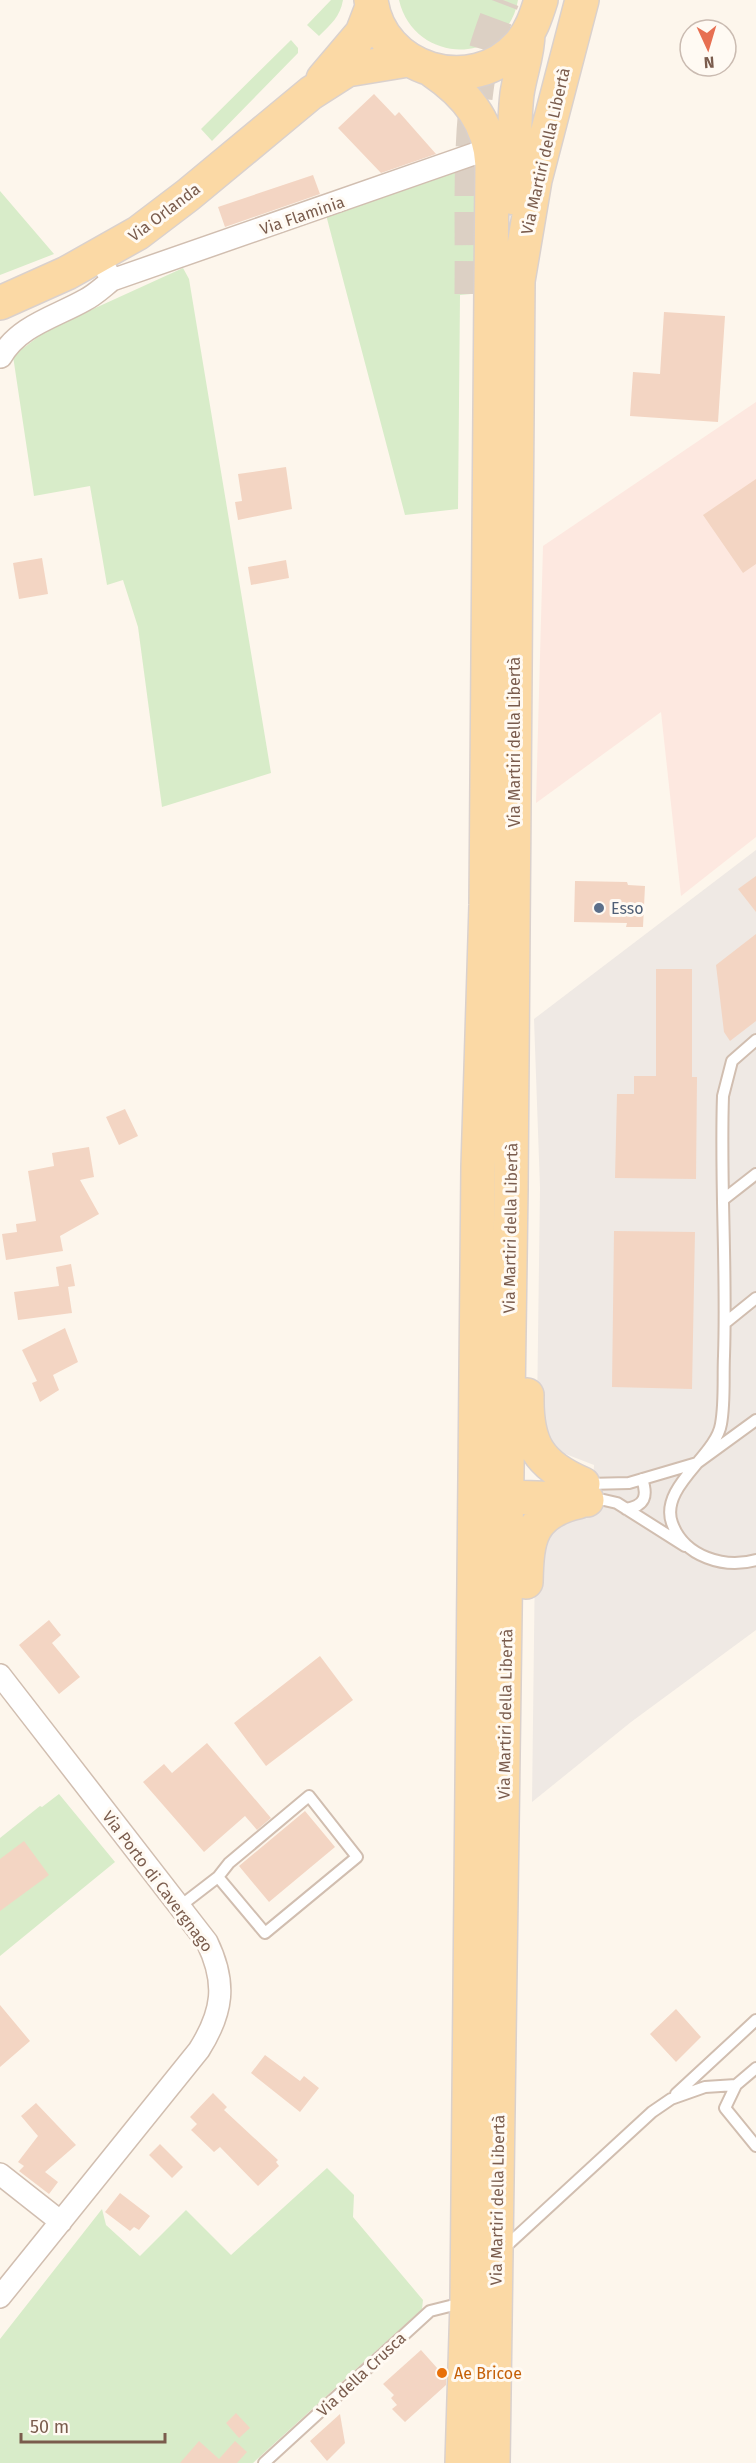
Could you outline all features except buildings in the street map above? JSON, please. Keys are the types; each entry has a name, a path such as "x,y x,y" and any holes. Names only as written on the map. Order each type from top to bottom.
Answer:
{"main road":[{"name":"Via Martiri della Libertà","path":"493,2463 511,1189 518,281 535,180 582,0"},
{"name":"Via Martiri della Libertà","path":"372,4 379,25 389,42 420,65 449,82 472,105 482,120 491,148 493,288 486,881 481,1017 467,2302 462,2463"},
{"name":"Via Orlanda","path":"311,93 362,33 372,4"},
{"path":"518,281 514,259 516,109 520,76 537,10"},
{"name":"Via Orlanda","path":"0,303 37,287 105,268 163,215 311,93 348,70 420,65 460,74 487,68 510,54 537,10"},
{"name":"Via Martiri della Libertà","path":"471,294 468,808 481,1017"},
{"path":"479,1179 490,1302 490,1470 494,1482 505,1491 585,1492"},
{"path":"511,1189 528,1285 527,1411 530,1434 535,1448 550,1466 585,1492"},
{"path":"474,1743 485,1720 490,1517 493,1503 505,1491"},
{"path":"504,1782 524,1711 528,1542 532,1532 546,1516 585,1492"}],"street":[{"name":"Via Flaminia","path":"1,357 8,344 21,333 88,299 105,268 189,254 491,148"},
{"name":"Via Porto di Cavergnago","path":"0,1675 207,1942 215,1958 220,1989 216,2019 185,2070 0,2298"},
{"path":"0,2174 61,2222"}],"lane":[{"path":"698,1553 677,1533 672,1524 671,1511 684,1479 721,1426 725,1323 723,1096 732,1061 756,1040"},
{"path":"724,1199 756,1174"},
{"path":"725,1323 756,1298"},
{"path":"585,1492 697,1463 756,1420"},
{"path":"626,1509 637,1507 643,1502 646,1492 642,1479"},
{"path":"585,1492 626,1509 716,1562 729,1564 756,1560"},
{"path":"179,1906 218,1877 229,1863 309,1797 357,1857 265,1933 218,1877"},
{"path":"496,2255 756,2020"},
{"path":"756,2068 736,2085 725,2108 756,2146"},
{"path":"671,2099 705,2087 736,2085"},
{"name":"Via della Crusca","path":"264,2463 430,2311 467,2302"}],"shaded area":[{"path":"756,402 756,837 681,896 661,712 536,803 543,546"},
{"path":"756,850 756,1630 631,1722 532,1802 535,1558 550,1532 576,1517 592,1515 594,1465 563,1453 552,1442 537,1414 540,1188 534,1019"}],"green space":[{"path":"331,0 343,0 342,6 331,24 319,36 307,25"},
{"path":"399,0 518,0 510,22 497,37 479,47 460,50 440,46 422,37 408,21"},
{"path":"291,40 298,48 298,53 212,141 201,129"},
{"path":"479,164 482,293 460,295 458,509 405,515 325,211 462,165"},
{"path":"0,191 54,254 0,275"},
{"path":"183,268 189,279 271,773 162,807 138,627 123,580 107,585 90,486 34,496 13,356 47,330"},
{"path":"59,1794 115,1862 0,1956 0,1838"},
{"path":"327,2168 354,2195 353,2217 423,2300 422,2309 253,2463 0,2463 0,2339 102,2209 106,2225 140,2256 186,2210 231,2255"}],"tunnel":[{"path":"471,294 472,162 475,109 482,62 503,0"}],"place":[{"name":"Esso","path":"599,908"},
{"name":"Ae Bricoe","path":"442,2373"}]}
